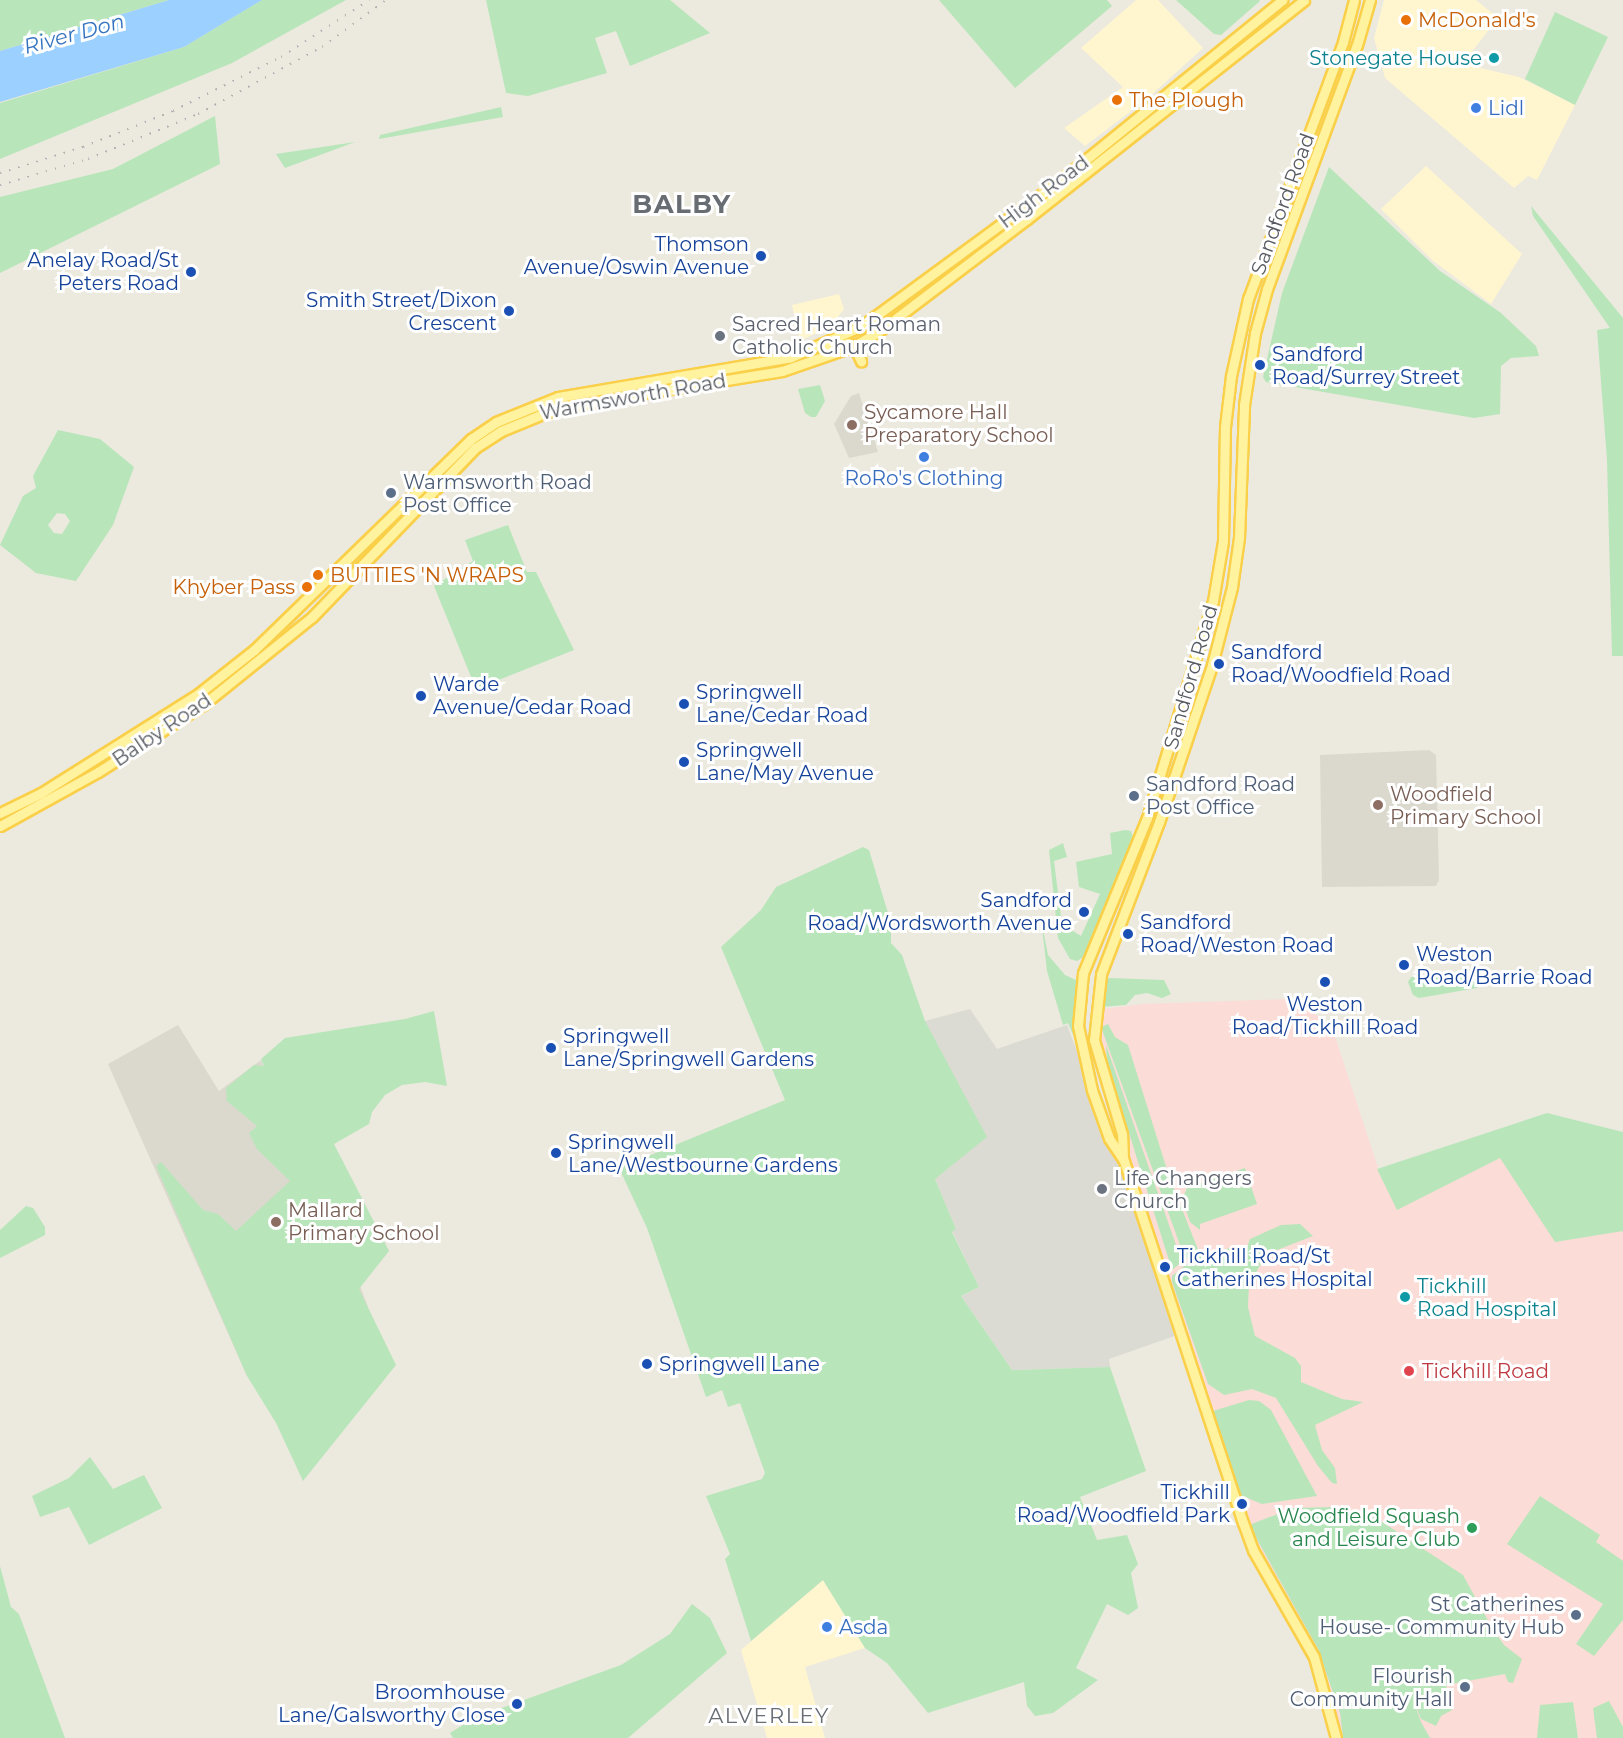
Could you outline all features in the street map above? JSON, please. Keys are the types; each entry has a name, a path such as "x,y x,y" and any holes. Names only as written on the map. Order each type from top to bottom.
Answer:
{"main road":[{"name":"High Road","path":"932,291 1223,56 1282,0"},
{"name":"Sandford Road","path":"1083,973 1147,818 1202,644 1219,573 1231,376 1258,267 1343,42 1354,0"},
{"name":"Sandford Road","path":"1101,974 1159,822 1212,665 1234,575 1250,358 1265,295 1370,0"},
{"name":"High Road","path":"862,326 1062,179 1223,56 1302,2"},
{"path":"1258,267 1269,261 1290,226"},
{"path":"862,326 875,327 932,291"},
{"name":"Warmsworth Road","path":"312,616 476,448 509,427 560,407 782,371 854,346 879,332 932,291"},
{"name":"Warmsworth Road","path":"299,609 471,439 506,417 558,397 790,357 862,326"},
{"path":"801,353 842,344 854,346 861,361"},
{"path":"782,371 783,363 790,357"},
{"path":"1219,573 1234,575"},
{"path":"299,609 312,616"},
{"name":"Balby Road","path":"0,813 41,793 198,694 299,609"},
{"name":"Balby Road","path":"0,826 98,772 204,704 312,616"},
{"path":"1202,644 1216,648"},
{"path":"1196,661 1212,665"},
{"path":"1123,1160 1122,1134 1094,1040 1101,974 1083,973 1078,1008 1080,1050 1109,1138 1123,1160 1246,1532 1314,1657 1336,1738"}],"shaded area":[{"path":"1136,0 1158,0 1203,48 1147,99 1085,146 1064,128 1123,87 1081,48"},
{"path":"1384,0 1476,0 1498,18 1471,53 1472,66 1519,77 1575,105 1537,180 1528,176 1514,188 1385,78 1374,38"},
{"path":"1426,166 1522,254 1491,304 1432,260 1381,209"},
{"path":"839,294 844,309 831,326 800,341 792,305"},
{"name":"Sycamore Hall Preparatory School","path":"859,393 878,452 849,458 834,424 851,396"},
{"name":"Woodfield Primary School","path":"1429,750 1436,755 1439,880 1436,886 1322,887 1320,755"},
{"name":"Tickhill Road","path":"1289,999 1331,1024 1381,1177 1428,1165 1623,1133 1623,1738 1336,1738 1325,1685 1253,1550 1123,1159 1122,1134 1098,1059 1095,1010 1143,1004"},
{"path":"970,1009 997,1049 1067,1025 1183,1333 1109,1359 1110,1367 1012,1370 961,1296 979,1287 952,1231 956,1229 935,1179 925,1021"},
{"name":"Mallard Primary School","path":"178,1025 219,1091 261,1060 298,1142 368,1212 389,1251 360,1286 371,1315 247,1376 108,1064"},
{"path":"823,1580 865,1648 805,1667 825,1738 767,1738 741,1650"}],"green space":[{"path":"0,0 169,0 0,51"},
{"path":"262,0 346,0 232,63 0,159 0,103 184,47"},
{"path":"486,0 670,0 710,33 630,66 616,31 595,38 607,73 528,96 506,93"},
{"path":"939,0 1107,0 1112,6 1015,88"},
{"path":"1176,0 1260,1 1221,35 1214,34"},
{"path":"1555,12 1608,37 1575,105 1525,79"},
{"path":"501,107 503,117 379,139 380,135"},
{"path":"215,116 220,164 0,273 0,197 113,169"},
{"path":"355,142 285,168 276,154"},
{"path":"1329,167 1440,271 1501,313 1536,346 1539,356 1511,358 1501,366 1500,414 1474,418 1266,382 1263,377 1282,293"},
{"path":"1531,206 1623,318 1623,656 1612,656 1607,460 1597,330 1610,328 1533,216"},
{"path":"820,385 825,401 816,417 811,417 805,413 798,389"},
{"path":"58,430 100,439 134,467 113,525 76,581 36,573 0,545 23,496 36,488 33,476","holes":["57,513 65,514 70,521 62,534 54,533 48,525"]},
{"path":"508,525 527,572 536,572 574,650 476,689 434,586 473,561 465,540"},
{"path":"1131,831 1134,840 1085,956 1077,961 1070,959 1058,938 1049,850 1063,843 1067,857 1054,861 1062,924 1081,936 1100,894 1079,887 1076,862 1112,854 1110,833"},
{"path":"863,847 869,850 891,923 891,943 902,955 925,1021 987,1137 935,1179 956,1229 952,1232 979,1287 961,1296 1012,1370 1110,1367 1146,1471 1080,1497 1097,1540 1127,1535 1138,1564 1131,1573 1138,1608 1128,1615 1107,1604 1076,1668 1098,1680 1053,1713 1035,1716 1027,1706 1024,1682 928,1713 887,1663 865,1648 823,1580 751,1641 725,1559 730,1554 706,1496 762,1479 765,1473 740,1403 728,1407 722,1390 706,1397 647,1228 619,1168 785,1100 721,947 761,910 776,887"},
{"path":"1041,919 1048,955 1065,975 1076,980 1074,1037 1068,1023 1063,1025 1047,971"},
{"path":"1480,976 1483,982 1477,988 1419,998 1413,995 1408,982 1411,977"},
{"path":"1109,978 1164,980 1171,994 1162,998 1147,993 1135,995 1126,1005 1100,1007 1104,982"},
{"name":"Mallard Primary School","path":"434,1011 447,1086 425,1082 402,1085 385,1095 372,1112 369,1124 334,1144 389,1251 359,1289 396,1365 303,1481 276,1423 247,1376 156,1166 161,1162 203,1210 218,1214 236,1231 290,1181 257,1149 249,1133 257,1126 227,1101 226,1088 254,1065 264,1066 261,1059 285,1038 405,1019"},
{"path":"1108,1024 1115,1037 1128,1045 1169,1176 1199,1252 1185,1259 1101,1027"},
{"path":"1106,1045 1182,1262 1172,1270 1107,1063"},
{"path":"1547,1113 1623,1132 1623,1231 1555,1242 1500,1158 1397,1210 1377,1169"},
{"path":"1245,1168 1257,1204 1200,1224 1200,1230 1190,1222 1182,1199 1187,1188"},
{"path":"26,1206 33,1208 45,1227 45,1235 0,1258 0,1230"},
{"path":"1300,1224 1313,1236 1267,1254 1249,1284 1248,1307 1255,1336 1295,1358 1301,1366 1301,1382 1342,1399 1363,1402 1315,1425 1322,1450 1335,1468 1337,1484 1332,1483 1318,1466 1276,1398 1252,1389 1224,1395 1208,1384 1172,1282 1172,1276 1195,1257 1230,1248 1244,1254 1250,1239 1281,1225"},
{"path":"1249,1400 1259,1401 1271,1410 1317,1496 1262,1504 1238,1494 1213,1411"},
{"path":"90,1457 113,1489 144,1475 162,1508 89,1545 69,1507 40,1517 32,1496 69,1478"},
{"path":"1540,1496 1600,1535 1596,1542 1623,1561 1623,1620 1594,1656 1576,1644 1603,1604 1507,1544"},
{"path":"1333,1507 1376,1518 1463,1575 1504,1645 1522,1659 1513,1683 1508,1682 1505,1674 1446,1685 1452,1710 1441,1716 1436,1726 1421,1719 1411,1694 1421,1722 1430,1738 1343,1738 1340,1713 1318,1649 1249,1525 1293,1508"},
{"path":"0,1566 11,1607 19,1614 65,1738 0,1738"},
{"path":"692,1604 710,1618 727,1653 628,1738 453,1738 450,1733 474,1718 621,1665 670,1634"},
{"path":"1609,1701 1623,1727 1623,1738 1597,1738 1593,1708"},
{"path":"1573,1702 1578,1738 1537,1738 1540,1705"}],"water":[{"name":"River Don","path":"169,0 262,0 184,47 0,102 0,51"}],"railway":[{"path":"0,173 83,147 173,111 281,57 369,0"},
{"path":"0,185 88,159 198,114 322,47 386,0"}],"place":[{"name":"McDonald's","path":"1406,20"},
{"name":"Stonegate House","path":"1494,58"},
{"name":"The Plough","path":"1117,100"},
{"name":"Lidl","path":"1476,108"},
{"name":"Thomson Avenue/Oswin Avenue","path":"761,256"},
{"name":"Anelay Road/St Peters Road","path":"191,272"},
{"name":"Smith Street/Dixon Crescent","path":"509,311"},
{"name":"Sacred Heart Roman Catholic Church","path":"720,336"},
{"name":"Sandford Road/Surrey Street","path":"1260,365"},
{"name":"Sycamore Hall Preparatory School","path":"852,425"},
{"name":"RoRo's Clothing","path":"924,457"},
{"name":"Warmsworth Road Post Office","path":"391,493"},
{"name":"BUTTIES 'N WRAPS","path":"318,575"},
{"name":"Khyber Pass","path":"307,587"},
{"name":"Sandford Road/Woodfield Road","path":"1219,664"},
{"name":"Warde Avenue/Cedar Road","path":"421,696"},
{"name":"Springwell Lane/Cedar Road","path":"684,704"},
{"name":"Springwell Lane/May Avenue","path":"684,762"},
{"name":"Sandford Road Post Office","path":"1134,796"},
{"name":"Woodfield Primary School","path":"1378,805"},
{"name":"Sandford Road/Wordsworth Avenue","path":"1084,912"},
{"name":"Sandford Road/Weston Road","path":"1128,934"},
{"name":"Weston Road/Barrie Road","path":"1404,965"},
{"name":"Weston Road/Tickhill Road","path":"1325,982"},
{"name":"Springwell Lane/Springwell Gardens","path":"551,1048"},
{"name":"Springwell Lane/Westbourne Gardens","path":"556,1153"},
{"name":"Life Changers Church","path":"1102,1189"},
{"name":"Mallard Primary School","path":"276,1222"},
{"name":"Tickhill Road/St Catherines Hospital","path":"1165,1267"},
{"name":"Tickhill Road Hospital","path":"1405,1297"},
{"name":"Springwell Lane","path":"647,1364"},
{"name":"Tickhill Road","path":"1409,1371"},
{"name":"Tickhill Road/Woodfield Park","path":"1242,1504"},
{"name":"Woodfield Squash and Leisure Club","path":"1472,1528"},
{"name":"St Catherines House- Community Hub","path":"1576,1615"},
{"name":"Asda","path":"827,1627"},
{"name":"Flourish Community Hall","path":"1465,1687"},
{"name":"Broomhouse Lane/Galsworthy Close","path":"517,1704"}],"district":[{"name":"BALBY","path":"682,205"},
{"name":"ALVERLEY","path":"769,1716"}]}
